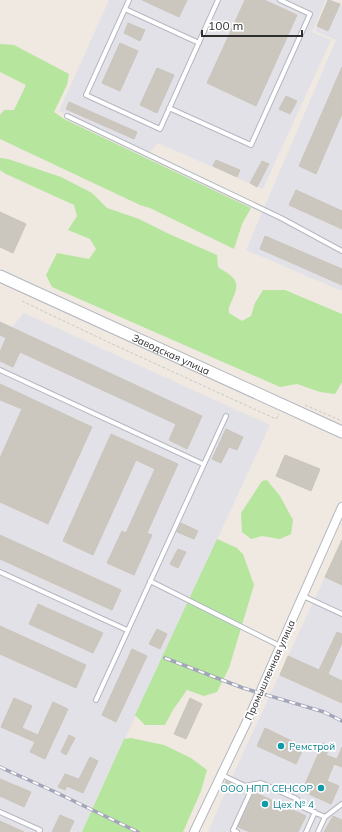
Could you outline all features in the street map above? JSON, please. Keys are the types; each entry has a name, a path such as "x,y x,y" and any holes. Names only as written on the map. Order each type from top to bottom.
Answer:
{"main road":[{"name":"Заводская улица","path":"0,276 342,432"}],"street":[{"name":"Промышленная улица","path":"194,832 250,715 342,507"}],"lane":[{"path":"129,0 86,96 160,129 218,0"},
{"path":"169,108 251,145 310,14 280,0"},
{"path":"125,9 199,43"},
{"path":"67,116 281,218 342,251"},
{"path":"0,370 203,464"},
{"path":"96,700 226,416"},
{"path":"0,572 128,630"},
{"path":"150,581 281,646"},
{"path":"303,596 342,614"},
{"path":"221,774 245,786 261,783 297,799 302,806 325,817"},
{"path":"237,832 233,830 254,784"},
{"path":"318,832 325,817 342,804"},
{"path":"0,812 40,830 39,832"},
{"path":"306,832 315,812"}],"path":[{"path":"22,301 276,419 282,405"},
{"path":"300,402 342,421"}],"shaded area":[{"path":"109,0 326,0 312,32 331,40 263,189 158,143 149,153 59,111"},
{"path":"328,0 332,0 342,5 342,291 246,250 336,40 315,31"},
{"path":"24,313 270,425 82,832 0,832 0,322 11,328"},
{"path":"342,540 342,832 208,832 231,779"}],"green space":[{"path":"0,44 14,45 69,74 67,85 54,112 64,119 251,208 242,224 234,249 150,208 140,205 0,139 0,115 4,110 14,110 26,85 0,72"},
{"path":"0,158 8,159 61,177 92,193 107,208 139,219 217,255 218,267 231,276 236,282 235,292 229,307 229,313 242,321 251,316 255,303 263,290 285,290 342,314 342,382 335,394 320,392 297,384 280,387 52,287 46,275 57,253 89,259 96,249 90,239 68,230 77,216 74,205 6,174 0,170"},
{"path":"267,480 280,496 293,520 291,534 280,539 262,536 251,539 242,532 241,513 262,481"},
{"path":"217,539 237,548 243,554 254,585 229,668 217,692 204,696 187,690 173,710 165,725 145,725 135,715"},
{"path":"131,738 164,745 191,758 207,770 201,791 183,832 82,832 124,739"}],"building":[{"path":"142,0 187,0 179,17"},
{"path":"245,0 264,0 297,15 256,106 207,83"},
{"path":"328,0 340,4 328,31 317,26"},
{"path":"128,23 145,30 140,41 124,33"},
{"path":"120,43 138,51 120,91 102,83"},
{"path":"342,67 342,114 316,174 299,166"},
{"path":"157,68 174,75 157,113 140,105"},
{"path":"286,96 297,101 290,114 279,109"},
{"path":"69,102 137,132 134,139 66,109"},
{"path":"216,160 240,170 237,177 213,166"},
{"path":"262,161 269,164 257,187 250,183"},
{"path":"296,190 342,211 342,229 289,205"},
{"path":"0,212 26,224 13,253 0,247"},
{"path":"265,236 342,269 342,285 260,249"},
{"path":"0,322 202,416 187,449 169,440 176,424 20,352 13,367 0,361 0,352 6,338 0,335"},
{"path":"0,384 92,427 48,524 0,502 0,458 22,409 0,400"},
{"path":"226,429 243,437 237,450 229,447 221,463 212,459"},
{"path":"111,434 178,464 147,533 152,535 134,575 107,563 122,531 126,533 155,469 136,460 93,555 63,541"},
{"path":"285,455 320,469 311,491 276,476"},
{"path":"181,523 198,531 194,539 177,532"},
{"path":"0,535 121,590 112,610 0,559"},
{"path":"342,540 342,585 325,577"},
{"path":"178,549 186,552 178,568 170,564"},
{"path":"38,604 103,633 93,653 29,624"},
{"path":"0,626 86,665 76,688 0,654"},
{"path":"157,629 167,634 160,649 149,644"},
{"path":"337,632 342,634 342,643 328,674 342,681 342,703 280,675 288,656 319,670"},
{"path":"132,649 147,656 116,722 102,715"},
{"path":"14,698 32,706 22,728 38,735 53,702 68,709 45,759 30,752 35,742 1,727"},
{"path":"190,698 202,704 186,739 174,734"},
{"name":"Ремстрой","path":"265,728 304,747 296,764 257,746"},
{"path":"69,735 75,738 66,755 61,752"},
{"path":"323,743 330,746 326,755 337,759 342,747 342,767 334,764 327,781 339,786 331,804 302,791"},
{"path":"90,757 98,761 83,793 67,786 65,790 58,787 65,774 79,779"},
{"path":"0,779 31,792 24,807 0,796"},
{"path":"226,781 235,786 231,792 222,788"},
{"name":"Цех № 4","path":"254,792 306,816 298,832 250,832 238,827"},
{"path":"60,815 74,821 69,832 52,832"},
{"path":"333,816 342,820 342,832 324,832"},
{"path":"0,821 24,832 0,832"}],"railway":[{"path":"165,658 243,688 324,712 342,721"},
{"path":"0,767 138,832"}],"place":[{"name":"Ремстрой","path":"281,746"},
{"name":"ООО НПП СЕНСОР","path":"321,788"},
{"name":"Цех № 4","path":"265,804"}]}
